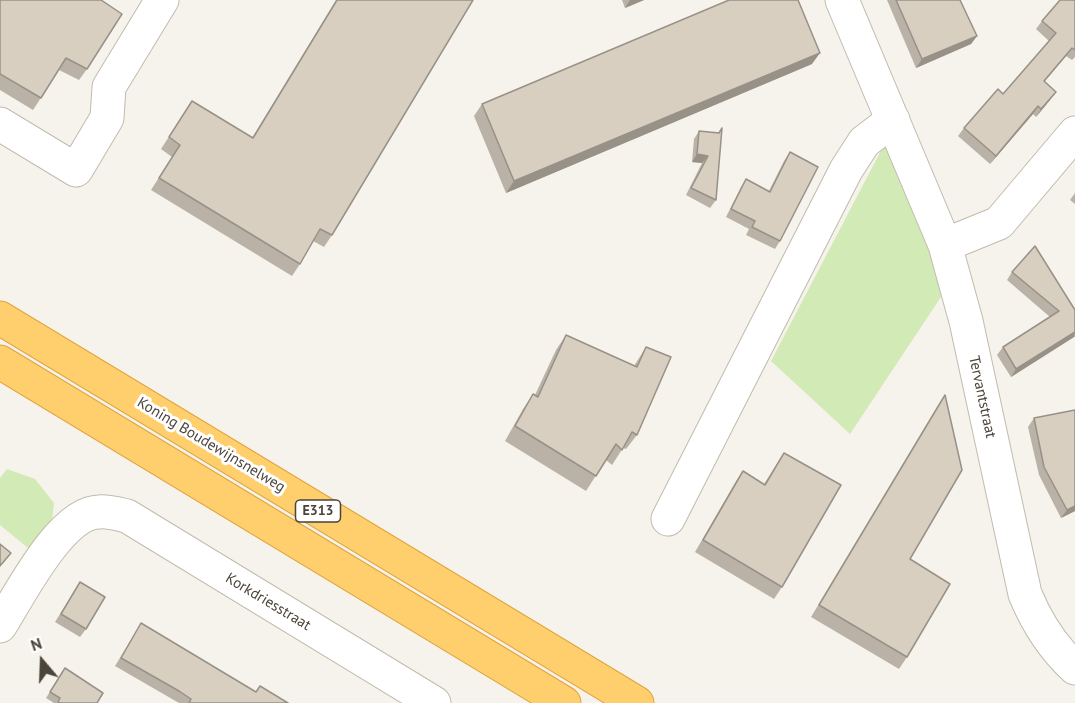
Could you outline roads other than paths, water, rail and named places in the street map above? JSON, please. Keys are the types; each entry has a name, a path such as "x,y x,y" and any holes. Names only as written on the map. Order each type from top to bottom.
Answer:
{"highway":[{"name":"Koning Boudewijnsnelweg","path":"0,318 637,703"},
{"name":"E313","path":"0,362 564,703"}],"street":[{"path":"0,124 76,170 107,118 109,87 162,0"},
{"name":"Tervantstraat","path":"842,0 945,245 966,321 1025,594 1036,619 1049,639 1075,668"},
{"path":"668,519 846,170 864,142 893,120"},
{"path":"945,245 999,223 1075,133"},
{"name":"Korkdriesstraat","path":"0,626 50,548 69,524 97,511 127,516 434,703"}]}
